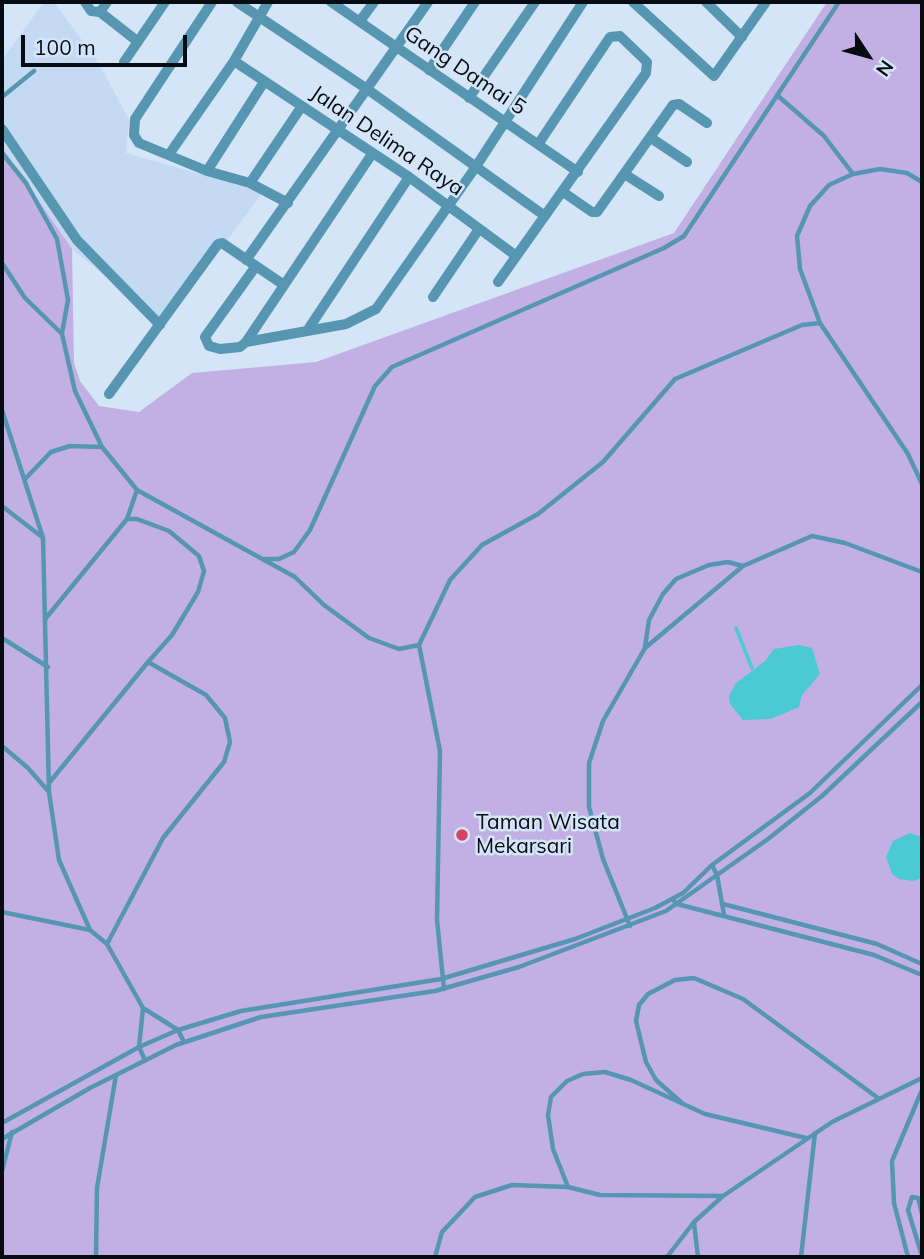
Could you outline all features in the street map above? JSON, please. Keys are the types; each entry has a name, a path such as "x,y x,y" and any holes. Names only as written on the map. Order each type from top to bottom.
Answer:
{"street":[{"path":"85,2 93,13 100,12 137,41"},
{"path":"100,12 107,2"},
{"path":"124,62 164,2"},
{"path":"212,2 135,119 134,135 139,143 170,153 207,171 250,183 288,203"},
{"path":"237,2 367,89 545,216"},
{"path":"170,153 234,61 268,2"},
{"name":"Gang Damai 5","path":"331,2 578,172"},
{"path":"360,21 374,2"},
{"path":"246,260 428,2"},
{"path":"429,70 475,2"},
{"path":"469,98 535,2"},
{"path":"246,342 346,324 376,309 475,168 583,2"},
{"path":"633,2 714,76 766,2"},
{"path":"706,2 742,37"},
{"path":"498,282 515,255 578,172 648,67 620,36 610,37 539,143"},
{"name":"Jalan Delima Raya","path":"234,61 409,177 515,255"},
{"path":"207,171 264,82"},
{"path":"563,192 592,212 597,212 675,104 707,123"},
{"path":"250,183 302,106"},
{"path":"2,129 77,240 160,325"},
{"path":"651,138 687,162"},
{"path":"256,266 205,337 209,346 220,349 240,347 246,342 372,154"},
{"path":"626,175 659,196"},
{"path":"307,331 409,177"},
{"path":"433,297 479,229"},
{"path":"109,394 218,244 222,243 284,285"}],"lane":[{"path":"264,559 279,559 294,552 310,530 375,386 391,367 664,248 684,236 839,2"},
{"path":"2,97 34,71"},
{"path":"777,95 824,136 853,174"},
{"path":"2,153 26,183 57,239 68,300 62,334 75,391 102,447 136,489 159,505 295,577 324,605 369,638 399,649 419,645"},
{"path":"922,182 907,173 880,169 853,174 829,185 810,206 797,236 800,269 820,323 908,454 922,484"},
{"path":"2,263 24,298 62,334"},
{"path":"444,989 437,920 440,751 419,645 439,599 466,560 482,545 557,501 603,462 675,379 802,325 820,323"},
{"path":"2,410 43,538 49,792 59,860 90,930 107,944 143,1007 178,1030 184,1042"},
{"path":"25,479 51,452 70,446 102,447"},
{"path":"46,618 127,519 136,489"},
{"path":"2,506 43,538"},
{"path":"49,783 172,635 198,592 204,571 199,556 169,531 137,519 127,519"},
{"path":"630,926 603,859 589,807 589,763 603,721 645,648 743,566 812,536 845,543 922,572"},
{"path":"645,648 649,620 663,594 676,579 709,565 728,562 743,566"},
{"path":"2,638 48,667"},
{"path":"107,944 163,838 224,762 230,742 225,718 206,695 148,662"},
{"path":"2,1123 139,1047 178,1030 277,1004 441,979 575,939 672,899 683,893 712,865 810,793 922,685"},
{"path":"2,1139 117,1074 184,1042 261,1017 444,989 519,967 630,926 677,904 822,796 922,702"},
{"path":"2,747 28,768 49,792"},
{"path":"712,865 718,875 724,915"},
{"path":"672,899 677,904 874,955 922,975"},
{"path":"723,904 877,944 922,964"},
{"path":"2,912 90,930"},
{"path":"682,1102 656,1080 639,1046 636,1021 639,1005 648,994 675,980 694,978 744,999 878,1098"},
{"path":"143,1007 139,1047 145,1060"},
{"path":"568,1187 548,1132 551,1097 567,1081 583,1074 605,1072 682,1102 705,1114 806,1138"},
{"path":"96,1257 97,1188 117,1074"},
{"path":"667,1257 694,1223 723,1196 815,1132 922,1078"},
{"path":"908,1257 894,1203 892,1161 922,1090"},
{"path":"2,1171 12,1131"},
{"path":"801,1257 815,1132"},
{"path":"435,1257 442,1232 475,1197 512,1185 568,1187 600,1195 723,1196"},
{"path":"922,1214 918,1198 912,1197 908,1210 922,1256"},
{"path":"694,1223 698,1257"}],"shaded area":[{"path":"44,2 54,2 100,65 129,120 126,153 263,192 165,325 72,249 2,147 2,60"},
{"name":"Taman Wisata Mekarsari","path":"827,2 922,2 922,1257 2,1257 2,147 72,249 74,363 80,381 99,406 139,412 192,373 316,362 674,233"}],"water":[{"path":"799,645 812,648 820,674 802,695 799,707 771,719 743,720 730,704 729,696 735,684 765,661 774,649"},
{"path":"910,833 922,837 922,878 913,881 899,879 892,874 886,857 893,841"}],"waterway":[{"path":"736,628 752,668"}],"place":[{"name":"Taman Wisata Mekarsari","path":"462,835"}]}
